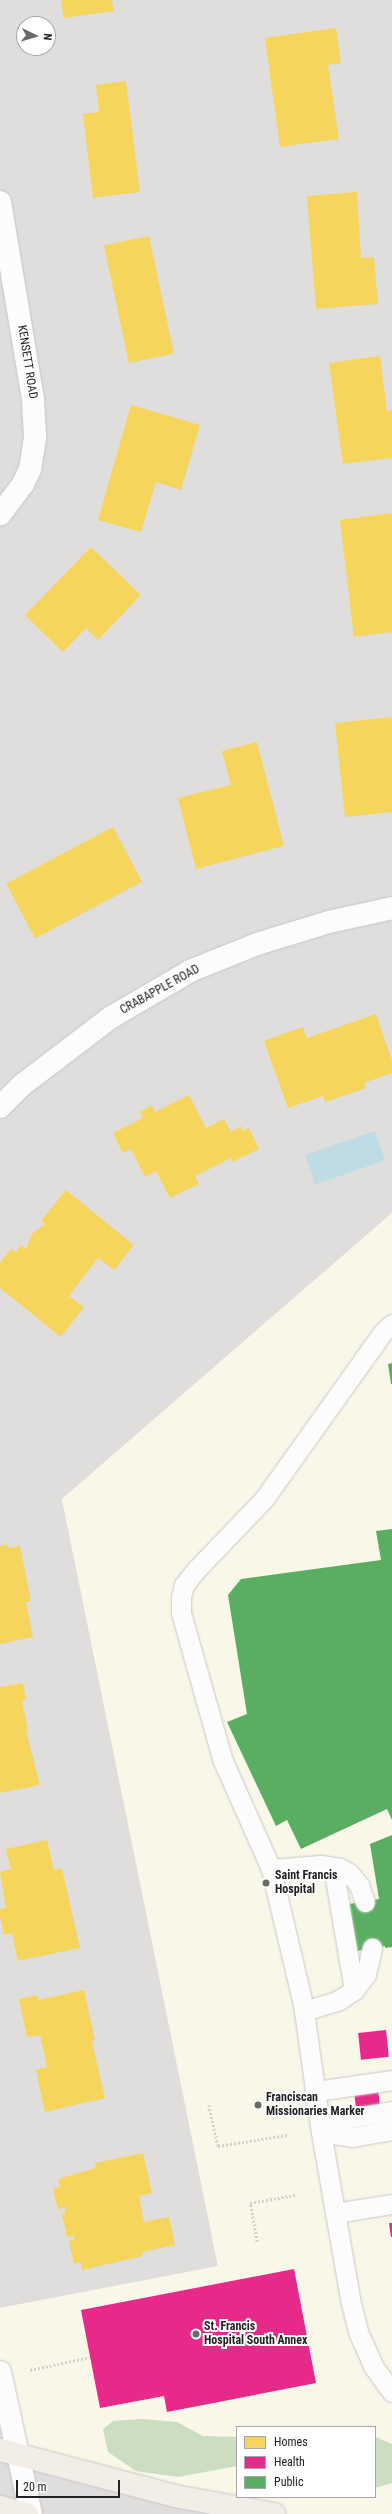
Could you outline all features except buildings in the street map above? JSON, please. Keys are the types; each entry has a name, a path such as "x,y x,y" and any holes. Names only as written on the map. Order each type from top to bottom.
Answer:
{"main road":[{"path":"9,2453 175,2496 274,2514"},
{"path":"0,2507 27,2514"}],"street":[{"name":"KENSETT ROAD","path":"0,202 33,399 35,432 30,469 16,495 0,514"},
{"name":"CRABAPPLE ROAD","path":"0,1107 22,1085 110,1018 190,971 257,944 329,922 392,908"},
{"path":"1,2374 9,2453 31,2514"}],"lane":[{"path":"392,1324 383,1332 264,1499 195,1571 184,1585 181,1596 181,1613 224,1761 271,1869 304,2011 321,2132 335,2213 359,2334 373,2366 392,2392"},
{"path":"271,1869 322,1865 349,1872 359,1885 365,1902"},
{"path":"333,1867 354,1990"},
{"path":"304,2011 339,2000 354,1990 366,1974 372,1948"},
{"path":"316,2091 392,2080"},
{"path":"321,2132 350,2118 392,2111"},
{"path":"321,2132 352,2137 392,2130"},
{"path":"335,2213 392,2204"}],"path":[{"path":"209,2105 218,2146 287,2134"},
{"path":"257,2242 250,2203 296,2195"},
{"path":"1,2374 90,2356"}],"shaded area":[{"path":"0,0 392,0 392,1213 62,1499 218,2267 0,2308"},
{"name":"Saint Francis Hospital","path":"392,1213 392,2514 274,2514 18,2455 0,2371 0,2308 218,2266 62,1499"},
{"path":"0,2371 18,2455 274,2514 0,2514"}],"green space":[{"path":"142,2419 177,2422 203,2436 236,2437 236,2466 178,2477 136,2471 108,2452 103,2429 113,2421"},
{"path":"376,2437 392,2444 392,2483 376,2488"}],"water":[{"path":"375,1131 385,1160 315,1184 305,1155"}],"place":[{"name":"Saint Francis Hospital","path":"266,1883"},
{"name":"Franciscan Missionaries Marker","path":"258,2105"},
{"name":"St. Francis Hospital South Annex","path":"196,2334"}]}
